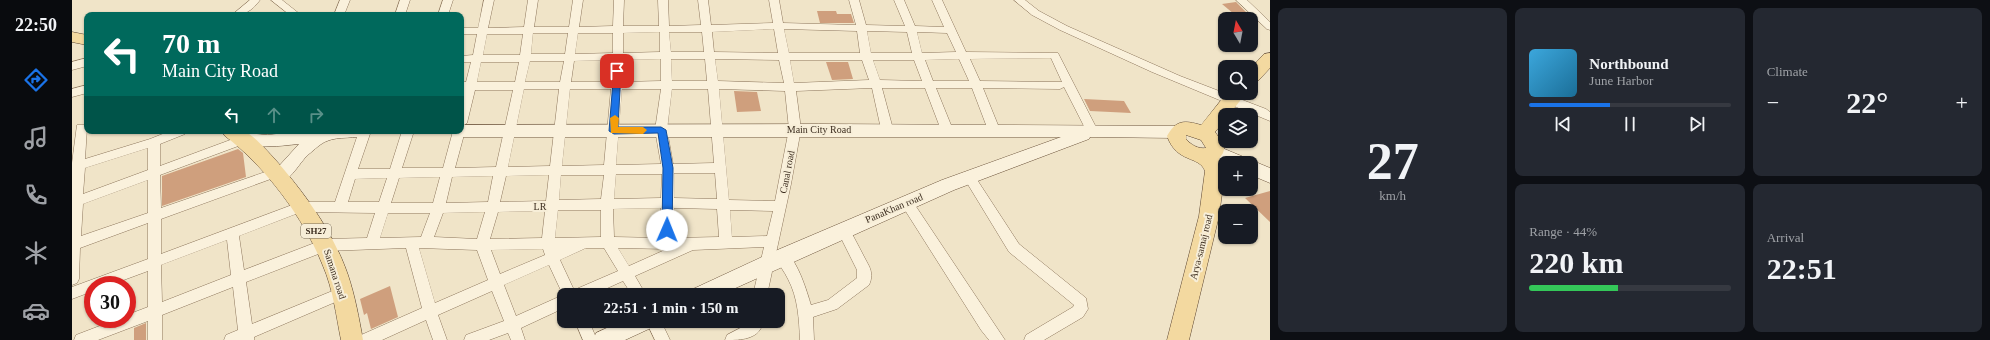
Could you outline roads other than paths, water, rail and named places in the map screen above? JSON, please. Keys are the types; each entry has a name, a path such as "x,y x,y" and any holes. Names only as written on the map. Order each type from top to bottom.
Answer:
{"main road":[{"path":"72,37 84,39"},
{"path":"1258,71 1270,58"},
{"path":"1210,153 1191,152 1180,145 1177,140 1177,132 1185,128 1204,133 1231,100"},
{"name":"Arya-samaj road","path":"1178,340 1209,216 1213,188 1215,172 1210,153 1216,146 1214,141 1204,133"},
{"name":"Samana road","path":"238,135 276,175 325,245 335,267 352,340"}],"street":[{"path":"241,12 255,0"},
{"path":"276,0 292,12"},
{"path":"340,12 345,0"},
{"path":"401,12 405,0"},
{"path":"444,12 448,0"},
{"path":"464,101 466,86 477,59 489,0"},
{"path":"518,340 482,245 493,206 508,130 525,59 533,0"},
{"path":"567,288 553,259 548,243 565,86 578,0"},
{"path":"619,0 617,86 607,205 608,242 635,288"},
{"path":"663,0 666,86 661,130 668,168 667,243"},
{"path":"703,0 718,131 726,243"},
{"name":"Canal road","path":"763,288 774,261 772,242 795,129 790,87 774,0"},
{"path":"854,0 859,14 866,56 876,84 887,129"},
{"path":"898,0 911,28 918,56 947,130"},
{"path":"937,0 976,84 994,130"},
{"path":"1019,0 1032,12 1186,84 1218,93"},
{"path":"1241,0 1270,27"},
{"path":"464,31 707,29 778,26 950,30"},
{"path":"464,59 710,55 1054,55 1092,131"},
{"path":"72,66 84,63"},
{"path":"466,86 712,85 790,87 876,84 1060,85"},
{"path":"72,93 84,90"},
{"path":"1239,100 1270,117"},
{"path":"72,279 76,166 80,128"},
{"name":"Main City Road","path":"464,131 718,131 887,129 1177,132"},
{"name":"PanaKhan road","path":"715,288 843,230 907,203 1092,131"},
{"path":"76,166 154,142 173,134"},
{"path":"75,202 154,174 238,135 267,141 337,134"},
{"path":"340,207 352,174 359,134"},
{"path":"372,243 407,134"},
{"path":"426,242 438,208 459,134"},
{"path":"73,245 276,175 302,150 323,136"},
{"path":"154,142 155,340"},
{"path":"1210,153 1220,156"},
{"path":"352,174 721,168"},
{"path":"1258,170 1270,176"},
{"path":"970,178 1014,248 1081,302 1082,309 1032,340"},
{"name":"LR","path":"119,276 300,208 438,208 667,203 780,206"},
{"path":"907,203 986,325 998,340"},
{"path":"806,312 832,305 857,288 864,281 864,270 843,230"},
{"path":"232,233 246,337"},
{"path":"81,340 325,245 426,242 482,245 548,243 584,244 608,242 692,244 772,242"},
{"path":"411,243 430,311 440,340"},
{"path":"366,340 553,259 584,244"},
{"path":"593,288 692,244"},
{"path":"774,261 798,281 806,312 807,340"},
{"name":"LR","path":"72,293 84,289"},
{"path":"231,340 246,337 342,293"},
{"path":"471,340 512,325 557,304"},
{"path":"585,328 590,340"},
{"path":"603,340 629,328"},
{"path":"657,328 663,340"},
{"path":"732,340 754,330"}]}
